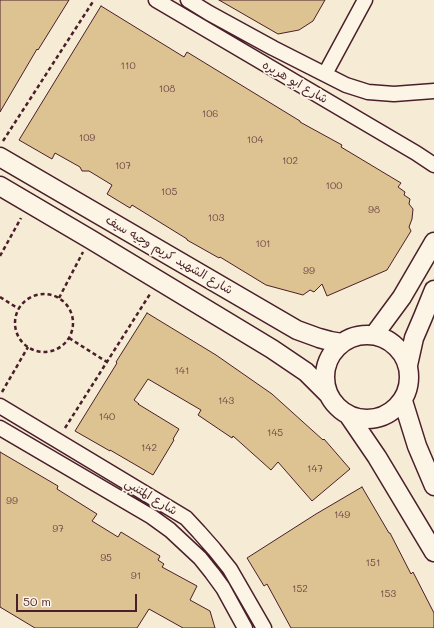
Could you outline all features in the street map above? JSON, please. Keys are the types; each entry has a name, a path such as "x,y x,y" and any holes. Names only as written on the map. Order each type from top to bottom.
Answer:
{"street":[{"name":"شارع ابو هريره","path":"156,0 434,165"},
{"name":"شارع ابو هريره","path":"188,0 273,48 346,85 368,92 394,94 434,91"},
{"path":"324,74 365,0"},
{"name":"شارع الشهيد كريم وجيه سيف","path":"0,157 297,330 319,338 342,343"},
{"path":"0,186 272,348 306,372 328,394"},
{"path":"374,335 402,297 434,242"},
{"path":"408,365 414,338 434,290"},
{"path":"374,335 389,340 401,351 408,365 410,377 408,389 403,401 393,412 379,418 364,420 349,416 340,411 328,394 324,380 326,366 332,353 342,343 357,336 374,335"},
{"path":"403,401 417,446 434,486"},
{"name":"شارع المتنبي","path":"0,406 186,518 230,569 264,628"},
{"path":"349,416 377,457 434,552"},
{"name":"شارع المتنبي","path":"0,428 152,517 170,530 200,558 223,588 243,626"}],"path":[{"path":"0,146 94,0"},
{"path":"0,256 29,203"},
{"path":"59,298 90,239"},
{"path":"58,441 158,280"},
{"path":"36,295 52,295 59,298 65,303 72,316 73,324 69,338 60,348 47,352 40,352 28,347 22,342 16,330 16,315 19,309 29,298 36,295"},
{"path":"0,297 19,309"},
{"path":"69,338 107,362"},
{"path":"0,396 28,347"}],"building":[{"path":"0,0 69,0 38,50 37,49 0,112"},
{"path":"219,0 325,0 313,21 299,30 278,34"},
{"path":"101,6 184,57 187,52 300,122 342,145 341,147 401,183 398,187 405,192 404,195 410,199 409,204 413,209 409,227 411,231 387,270 327,296 322,284 314,292 310,290 303,295 266,285 220,257 219,258 187,240 132,205 130,208 107,194 112,185 89,171 82,171 80,167 55,153 52,159 19,140"},
{"path":"147,313 216,355 272,394 323,440 324,439 350,469 312,501 278,462 271,470 233,436 232,438 198,415 201,410 148,379 134,400 179,429 153,475 75,431"},
{"path":"0,452 58,486 57,489 97,514 92,521 118,537 121,532 160,556 158,560 164,564 162,567 197,586 190,600 210,611 215,628 183,628 149,609 137,628 35,628 0,607"},
{"path":"362,487 390,533 411,574 413,572 434,613 434,628 291,628 267,584 264,586 247,558"}]}
